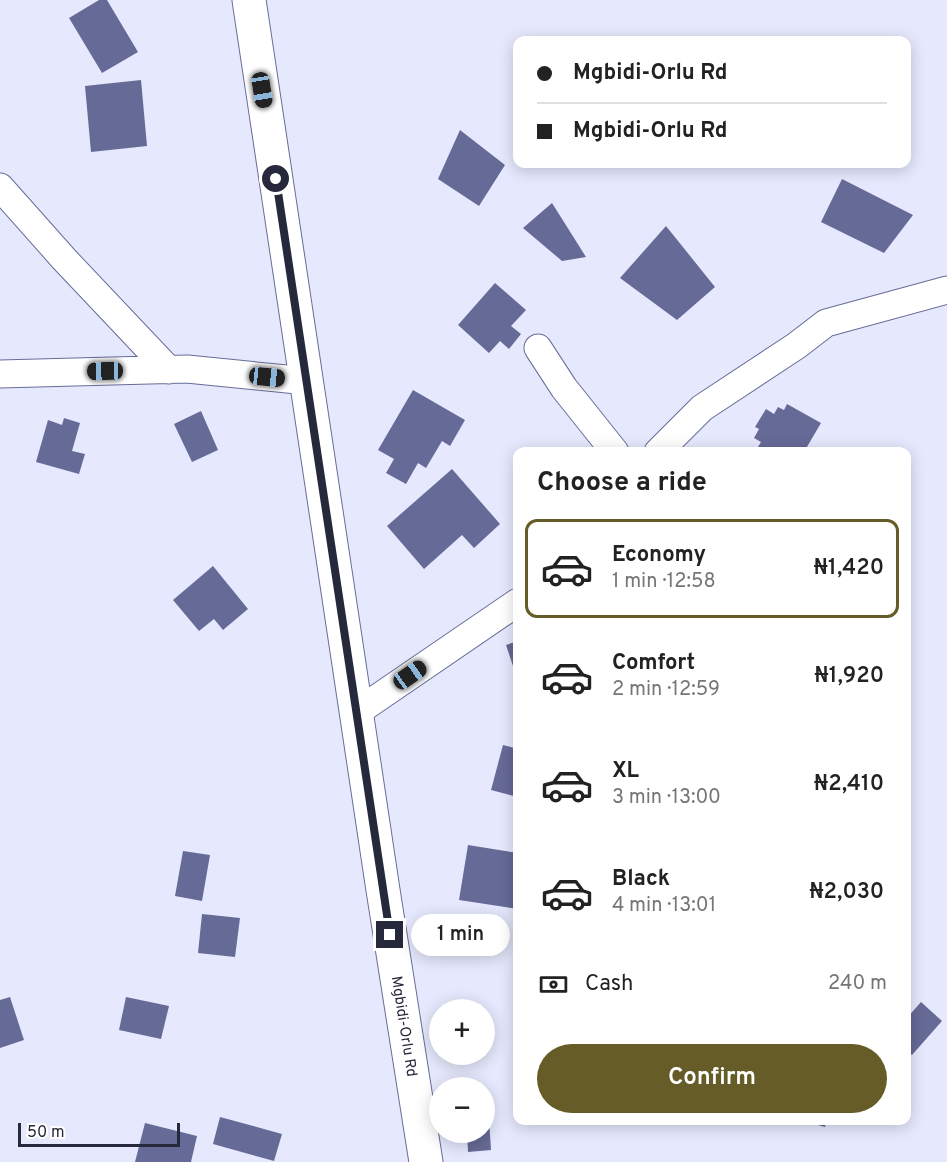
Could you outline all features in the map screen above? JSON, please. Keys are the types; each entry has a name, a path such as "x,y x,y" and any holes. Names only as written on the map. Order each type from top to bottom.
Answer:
{"main road":[{"name":"Mgbidi-Orlu Rd","path":"249,0 426,1162"}],"street":[{"path":"0,187 168,370"},
{"path":"663,447 702,408 796,346 826,323 947,290"},
{"path":"538,348 564,388 611,447"},
{"path":"0,374 187,369 307,381"},
{"path":"357,712 513,605"}],"building":[{"path":"99,0 107,0 138,52 102,73 69,18"},
{"path":"141,80 147,146 91,152 85,86"},
{"path":"460,130 505,165 479,206 438,179"},
{"path":"842,179 913,215 884,253 821,222"},
{"path":"552,203 586,257 562,261 523,228"},
{"path":"666,226 715,287 677,320 620,278"},
{"path":"495,283 526,310 511,326 521,334 509,349 500,341 489,353 458,325"},
{"path":"413,390 465,420 450,446 442,441 426,468 418,463 406,484 386,473 394,459 378,450"},
{"path":"787,404 821,423 807,447 758,447 761,442 754,438 759,429 755,427 766,409 774,414 778,407 784,410"},
{"path":"201,411 218,450 192,462 174,424"},
{"path":"64,418 80,423 72,451 85,454 79,474 36,462 48,420 62,425"},
{"path":"452,469 500,524 474,548 462,535 424,569 387,526"},
{"path":"213,566 248,609 223,630 214,619 199,631 173,600"},
{"path":"513,643 513,666 506,645"},
{"path":"503,745 513,748 513,796 491,790"},
{"path":"468,845 513,852 513,908 459,900"},
{"path":"183,851 210,855 202,901 175,896"},
{"path":"202,914 240,918 235,957 198,953"},
{"path":"10,997 24,1040 0,1048 0,1000"},
{"path":"126,997 169,1006 161,1039 119,1030"},
{"path":"921,1002 942,1021 912,1055 911,1054 911,1013"},
{"path":"220,1117 282,1134 274,1161 213,1144"},
{"path":"145,1123 197,1136 191,1162 135,1162"},
{"path":"468,1143 491,1143 491,1150 468,1152"}],"route":[{"path":"276,179 390,935"}]}
